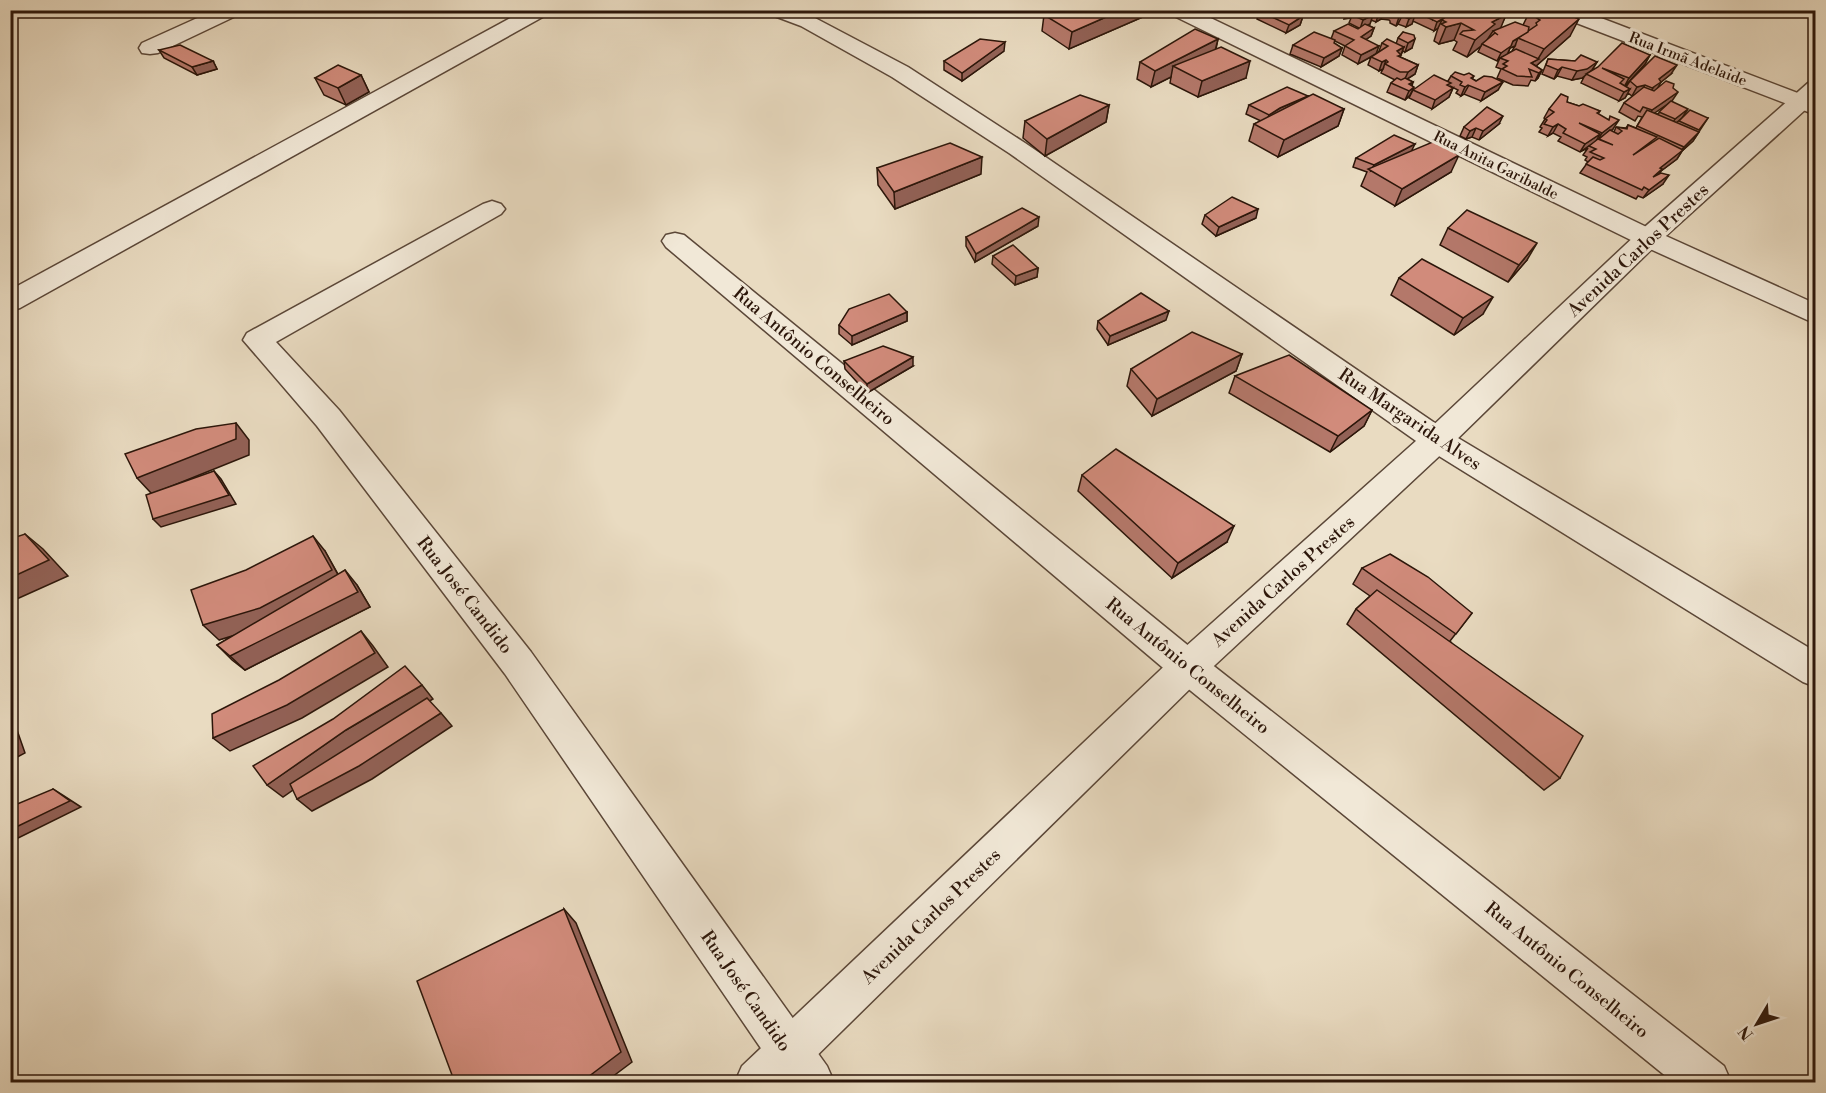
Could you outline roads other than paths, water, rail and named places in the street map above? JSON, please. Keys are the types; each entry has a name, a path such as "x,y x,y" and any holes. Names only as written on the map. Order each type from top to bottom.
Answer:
{"street":[{"path":"150,48 233,10"},
{"path":"10,302 541,10"},
{"name":"Rua Margarida Alves","path":"776,10 808,22 900,72 1017,148 1437,440 1815,670"},
{"name":"Rua Anita Garibalde","path":"1177,10 1647,238 1815,315"},
{"name":"Rua Irmã Adelaide","path":"1560,10 1810,99"},
{"name":"Avenida Carlos Prestes","path":"758,1083 1188,667 1437,440 1647,238 1810,99"},
{"name":"Rua José Candido","path":"492,209 257,340 278,360 328,418 518,663 811,1083"},
{"name":"Rua Antônio Conselheiro","path":"675,241 1188,667 1708,1083"}]}
